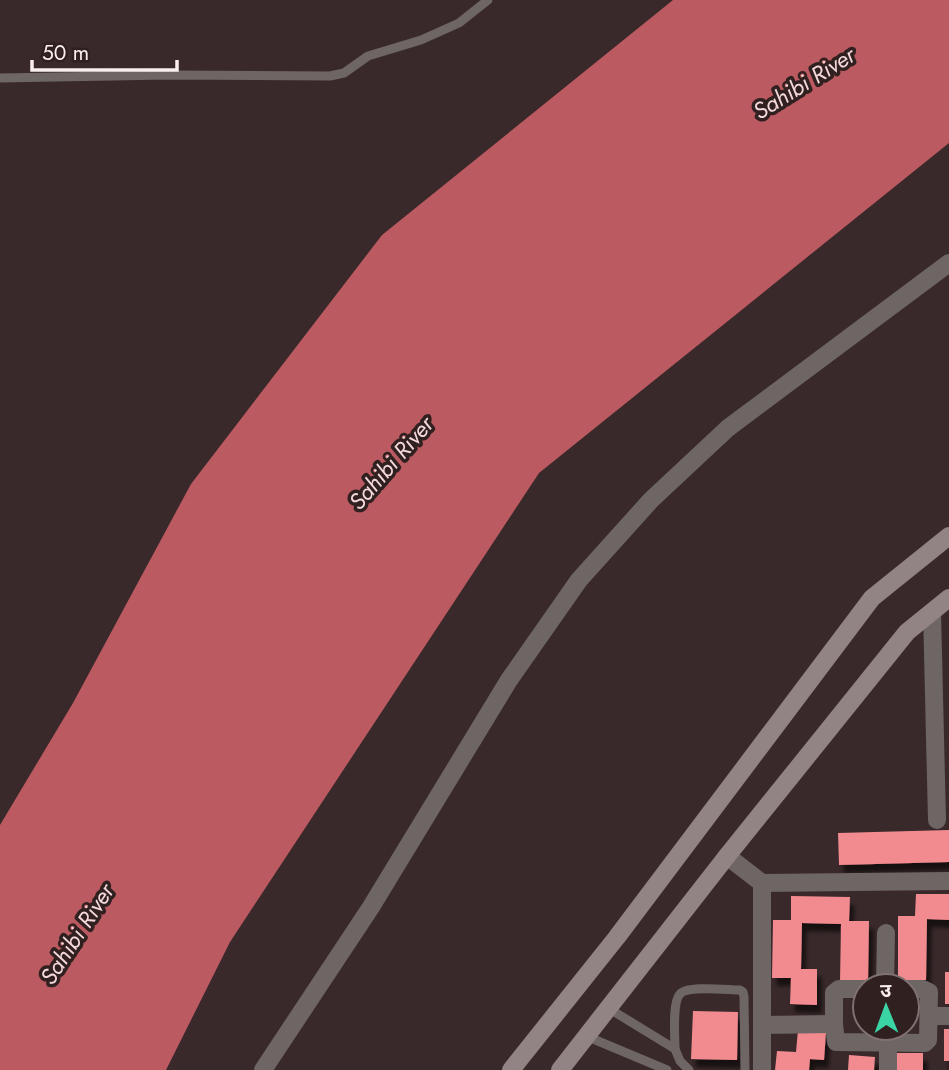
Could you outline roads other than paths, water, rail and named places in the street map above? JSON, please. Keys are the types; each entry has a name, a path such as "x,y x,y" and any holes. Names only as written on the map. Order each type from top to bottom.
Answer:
{"street":[{"path":"264,1070 371,907 509,680 579,580 651,500 728,428 949,262"},
{"path":"511,1070 617,937 872,598 949,536"},
{"path":"560,1070 907,632 949,598"},
{"path":"932,612 936,820"},
{"path":"727,856 762,883 949,881"},
{"path":"762,883 762,1070"},
{"path":"886,933 886,972"},
{"path":"851,989 836,990 834,993 836,1042 925,1043 929,1037 929,992 921,989"},
{"path":"929,1016 949,1016"},
{"path":"762,1025 834,1024"},
{"path":"888,1043 888,1070"}],"lane":[{"path":"0,78 330,76 344,73 368,56 421,40 459,23 488,0"},
{"path":"689,1070 680,1061 675,1049 676,1003 683,990 692,989 743,992 745,1070"},
{"path":"608,1008 675,1049"},
{"path":"586,1036 667,1070"}],"water":[{"name":"Sahibi River","path":"673,0 949,0 949,143 539,473 230,942 166,1070 0,1070 0,825 73,703 191,484 382,235"}]}
